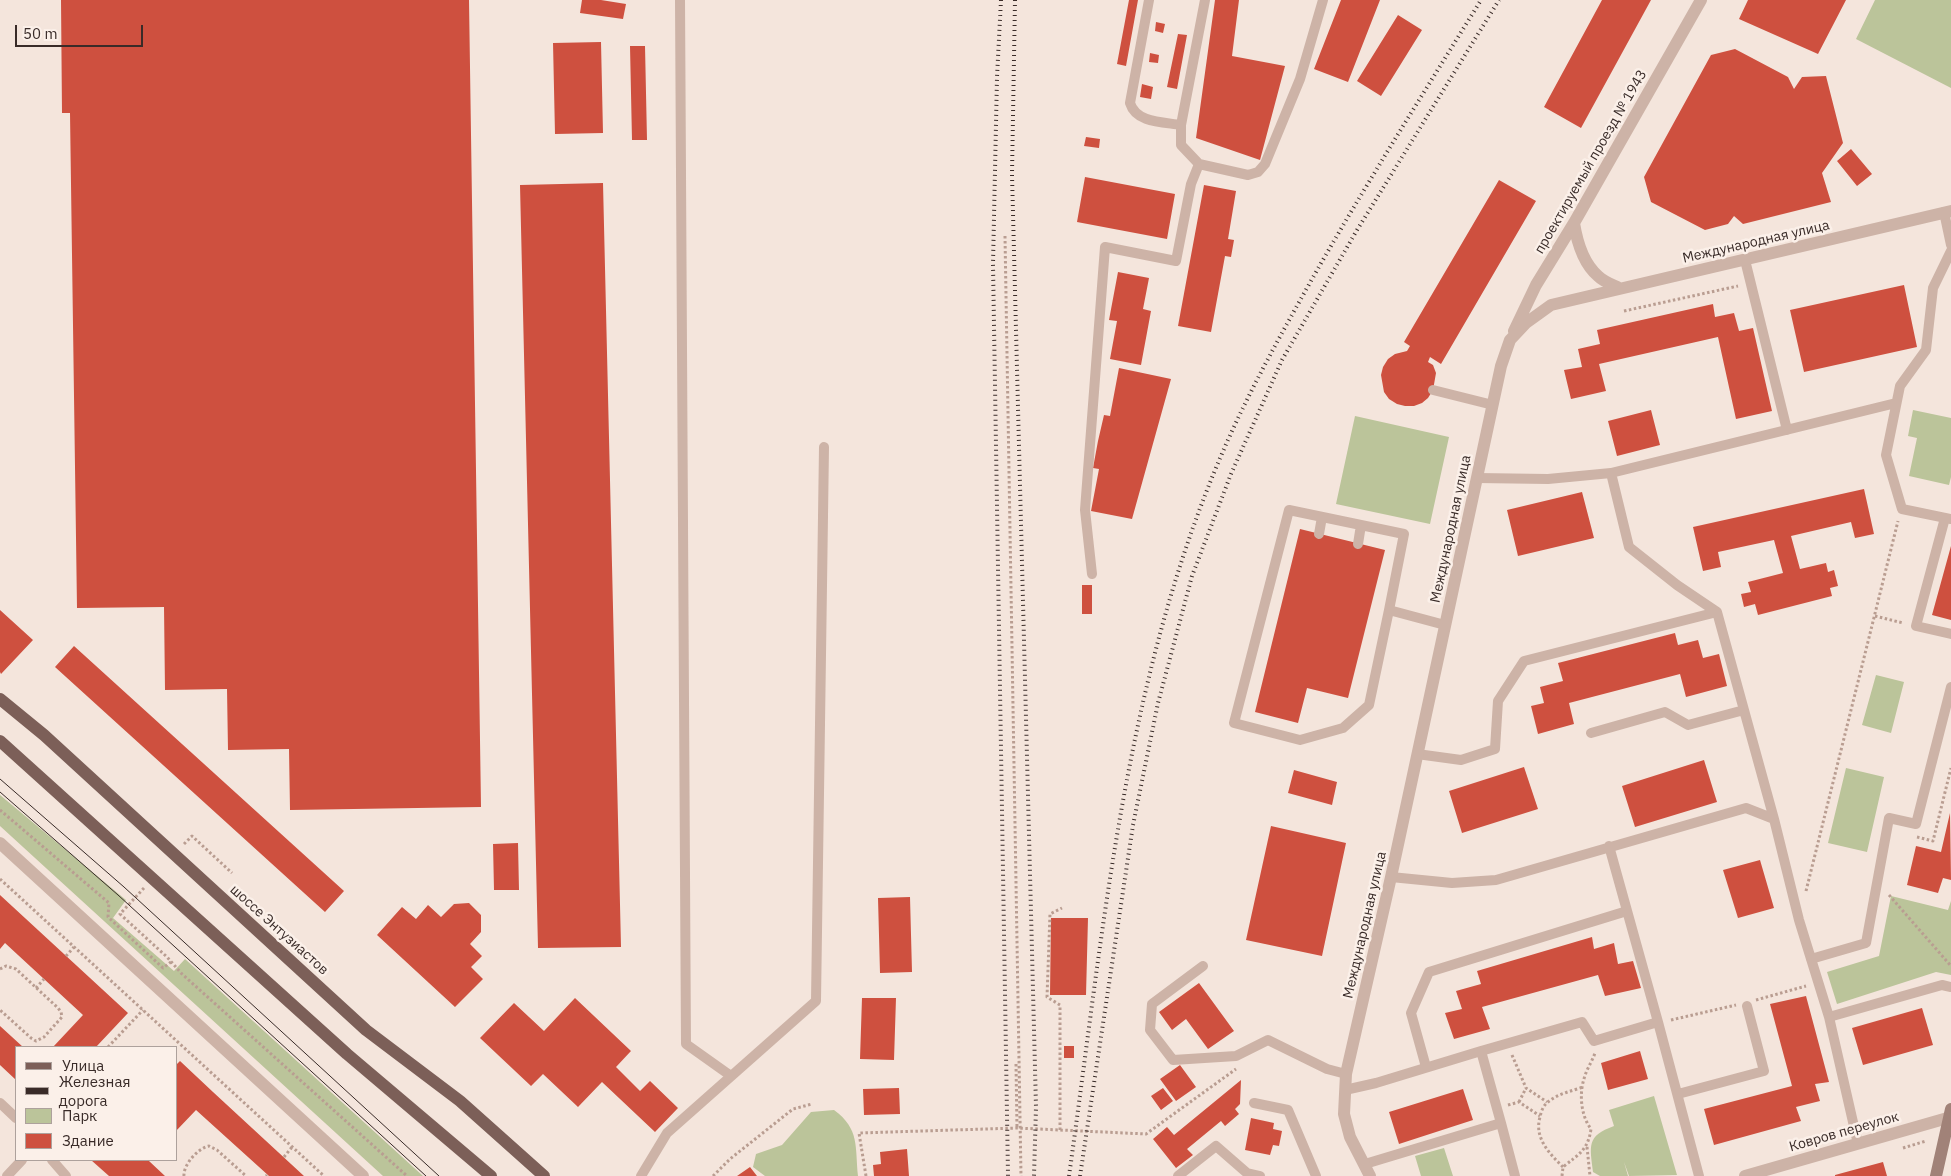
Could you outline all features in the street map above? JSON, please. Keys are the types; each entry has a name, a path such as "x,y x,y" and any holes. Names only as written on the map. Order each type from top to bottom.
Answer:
{"main road":[{"name":"шоссе Энтузиастов","path":"0,699 44,735 366,1030 460,1101 544,1176"},
{"path":"0,741 348,1054 491,1176"}],"street":[{"name":"проектируемый проезд № 1943","path":"1510,340 1536,285 1574,223 1701,0"},
{"name":"Международная улица","path":"1367,1170 1350,1137 1344,1114 1346,1074 1418,754 1501,366 1510,340 1526,323 1552,305 1948,212"},
{"path":"1574,223 1578,245 1597,276 1619,288"},
{"path":"0,843 363,1176"},
{"path":"1936,1176 1950,1115"},
{"name":"Ковров переулок","path":"1745,1176 1780,1171 1950,1115"}],"lane":[{"path":"680,0 686,1044 731,1076"},
{"path":"1149,0 1130,103 1136,114 1142,118 1181,125"},
{"path":"1205,0 1181,125 1181,146 1199,164 1248,175 1262,169 1300,79 1323,0"},
{"path":"1092,574 1085,510 1105,247 1176,260 1190,184 1199,164"},
{"path":"1948,212 1951,246"},
{"path":"1951,251 1932,288 1926,350 1900,386 1886,455 1902,509 1948,518 1916,626 1951,634"},
{"path":"1745,260 1786,430"},
{"path":"1434,390 1493,405"},
{"path":"1477,478 1548,479 1611,474 1896,403"},
{"path":"641,1176 667,1133 816,1001 824,447"},
{"path":"1611,474 1629,547 1677,585 1718,612 1774,819 1799,920 1829,1017 1858,1144"},
{"path":"1289,510 1322,516 1404,534 1369,704 1343,728 1300,740 1234,723 1289,510"},
{"path":"1319,534 1322,516"},
{"path":"1358,544 1362,525"},
{"path":"1389,610 1445,625"},
{"path":"1418,754 1461,760 1495,749 1498,700 1524,661 1718,612"},
{"path":"1811,959 1866,943 1889,818 1916,824 1951,687"},
{"path":"1591,733 1665,712 1688,725 1744,710"},
{"path":"1391,877 1452,883 1496,880 1746,808 1774,819"},
{"path":"1609,846 1699,1176"},
{"path":"1426,1068 1411,1013 1428,972 1627,911"},
{"path":"1203,966 1152,1004 1150,1030 1173,1060 1236,1056 1268,1040 1327,1069 1346,1074"},
{"path":"1829,1017 1942,985 1951,987"},
{"path":"1678,1094 1764,1071 1747,1006"},
{"path":"1345,1090 1376,1083 1582,1022 1594,1041 1658,1022"},
{"path":"1481,1051 1515,1176"},
{"path":"0,1103 15,1117"},
{"path":"1254,1103 1288,1110 1316,1176"},
{"path":"1367,1170 1501,1123"},
{"path":"1178,1176 1216,1146 1248,1173 1260,1176"},
{"path":"7,1176 21,1161"},
{"path":"53,1161 66,1176"}],"path":[{"path":"1004,236 1021,1176"},
{"path":"1624,311 1750,283"},
{"path":"1806,891 1902,509"},
{"path":"1875,616 1916,626"},
{"path":"1915,837 1933,841 1951,768"},
{"path":"0,810 109,903 108,917 163,968 171,962"},
{"path":"199,842 232,873"},
{"path":"0,879 324,1176"},
{"path":"1883,900 1885,891 1951,966"},
{"path":"1060,1130 1060,1005 1047,997 1050,914 1062,908"},
{"path":"127,921 182,974 407,1176"},
{"path":"66,956 74,947"},
{"path":"0,969 11,966 62,1012 60,1020 40,1040 36,1041 0,1010"},
{"path":"36,988 44,979"},
{"path":"109,1046 143,1010"},
{"path":"1590,1176 1587,1147 1591,1129 1586,1122 1582,1109 1583,1079 1592,1063 1600,1039"},
{"path":"1508,1043 1526,1088 1547,1102"},
{"path":"1016,1064 1017,1128"},
{"path":"866,1176 858,1133 1017,1128 1146,1134 1238,1069"},
{"path":"1563,1167 1540,1140 1538,1124 1540,1116 1547,1102 1583,1087"},
{"path":"1497,1108 1519,1102 1526,1088"},
{"path":"1519,1102 1540,1116"},
{"path":"713,1176 730,1159 793,1109 812,1104"},
{"path":"184,1176 184,1170 187,1165 202,1148 209,1146 217,1150 246,1176"},
{"path":"284,1157 292,1147"},
{"path":"1562,1176 1563,1167 1587,1147"}],"green space":[{"path":"1875,0 1951,0 1951,88 1856,39"},
{"path":"1913,410 1951,418 1951,477 1949,485 1909,476 1917,438 1908,436"},
{"path":"1355,416 1449,437 1430,524 1336,504"},
{"path":"1876,675 1904,682 1891,733 1862,725"},
{"path":"1846,768 1884,777 1867,852 1828,843"},
{"path":"0,795 126,900 113,918 174,971 185,959 423,1176 383,1176 0,826"},
{"path":"1891,896 1948,910 1951,901 1951,975 1936,972 1837,1004 1827,972 1879,956"},
{"path":"1654,1096 1677,1175 1629,1176 1624,1162 1628,1176 1600,1176 1593,1172 1591,1149 1594,1138 1614,1126 1609,1110"},
{"path":"834,1110 848,1124 855,1139 858,1176 765,1176 753,1167 756,1154 782,1145 811,1112"},
{"path":"1444,1148 1453,1176 1421,1176 1415,1156"}],"building":[{"path":"61,0 469,0 481,807 290,810 289,749 228,750 227,689 165,690 164,607 77,608 70,113 62,113"},
{"path":"582,0 601,0 626,4 623,19 580,13"},
{"path":"1129,0 1138,0 1126,66 1117,64"},
{"path":"1215,0 1239,0 1232,56 1285,66 1260,160 1196,138"},
{"path":"1341,0 1380,0 1348,82 1314,69"},
{"path":"1602,0 1651,0 1581,128 1544,107"},
{"path":"1748,0 1846,0 1818,54 1739,19"},
{"path":"1398,15 1422,30 1381,96 1357,81"},
{"path":"1156,22 1165,24 1163,33 1155,31"},
{"path":"1178,34 1187,35 1177,89 1167,87"},
{"path":"601,42 603,133 555,134 553,43"},
{"path":"630,46 645,46 647,140 632,140"},
{"path":"1735,49 1788,77 1794,89 1802,77 1826,76 1843,143 1822,173 1831,202 1743,224 1734,216 1728,224 1705,230 1651,202 1644,177 1711,55"},
{"path":"1150,53 1159,55 1158,63 1149,62"},
{"path":"1142,84 1153,87 1151,99 1140,97"},
{"path":"1086,137 1100,139 1099,148 1084,146"},
{"path":"1851,149 1872,174 1857,186 1837,161"},
{"path":"1085,177 1175,194 1167,239 1077,222"},
{"path":"1499,180 1536,201 1441,364 1430,357 1428,362 1433,365 1436,373 1433,390 1428,398 1414,406 1397,404 1389,399 1384,392 1381,375 1383,367 1388,359 1395,354 1407,351 1410,346 1404,342"},
{"path":"603,183 621,947 538,948 520,185"},
{"path":"1204,185 1236,191 1228,239 1234,240 1231,257 1225,256 1211,332 1178,326"},
{"path":"1118,272 1149,278 1143,309 1151,311 1141,365 1110,359 1117,321 1109,320"},
{"path":"1904,285 1917,347 1804,372 1790,310"},
{"path":"1713,304 1715,317 1734,313 1739,331 1753,328 1772,411 1736,419 1718,337 1599,364 1606,391 1571,399 1564,370 1582,367 1578,349 1600,344 1597,330"},
{"path":"1119,368 1171,379 1132,519 1091,511 1099,469 1093,468 1098,441 1104,415 1110,416"},
{"path":"1651,410 1660,445 1617,456 1608,421"},
{"path":"1864,489 1874,534 1855,538 1851,522 1791,536 1800,569 1826,563 1828,572 1834,570 1838,586 1830,588 1832,596 1758,615 1755,604 1744,607 1741,594 1751,592 1748,582 1783,573 1774,540 1718,552 1721,567 1703,571 1693,527"},
{"path":"1582,492 1594,538 1518,556 1507,510"},
{"path":"1300,529 1385,550 1348,698 1307,688 1298,723 1255,712"},
{"path":"1951,546 1951,620 1932,615"},
{"path":"1082,585 1092,585 1092,614 1082,614"},
{"path":"0,610 33,640 1,674 0,672"},
{"path":"1675,633 1678,645 1698,640 1703,658 1719,654 1727,686 1686,697 1680,674 1569,703 1574,724 1538,734 1531,706 1544,703 1540,687 1563,681 1558,663"},
{"path":"74,646 344,891 325,912 55,667"},
{"path":"1704,760 1717,802 1635,827 1622,786"},
{"path":"1524,767 1538,809 1462,833 1449,791"},
{"path":"1294,770 1337,782 1332,805 1288,793"},
{"path":"1950,813 1951,880 1943,878 1938,893 1907,885 1916,846 1941,852"},
{"path":"1271,826 1346,843 1322,956 1246,940"},
{"path":"518,843 519,890 494,890 493,844"},
{"path":"1760,860 1774,908 1738,918 1723,870"},
{"path":"0,895 128,1013 97,1046 54,1046 83,1015 5,943 0,949"},
{"path":"910,897 912,972 880,973 878,898"},
{"path":"469,903 481,915 481,932 470,944 482,956 471,967 483,979 455,1007 377,935 402,907 416,919 428,905 441,917 454,904"},
{"path":"1051,918 1088,918 1086,995 1050,995"},
{"path":"1592,937 1594,949 1614,943 1618,964 1633,961 1641,988 1605,996 1598,975 1482,1007 1490,1029 1454,1039 1445,1013 1462,1009 1456,991 1481,984 1477,971"},
{"path":"1199,983 1234,1031 1208,1049 1186,1019 1172,1030 1159,1012"},
{"path":"1806,996 1829,1082 1815,1084 1820,1101 1796,1107 1801,1121 1714,1145 1704,1109 1792,1086 1770,1004"},
{"path":"575,998 631,1051 616,1067 640,1091 650,1081 678,1108 655,1132 602,1082 578,1107 543,1074 531,1086 480,1038 514,1003 544,1031"},
{"path":"862,998 896,998 894,1060 860,1059"},
{"path":"1922,1008 1933,1045 1863,1065 1852,1028"},
{"path":"0,1026 22,1046 15,1046 15,1079 0,1065"},
{"path":"1064,1046 1074,1046 1074,1058 1064,1058"},
{"path":"1640,1051 1648,1079 1608,1090 1601,1063"},
{"path":"180,1061 304,1176 269,1176 196,1110 178,1129 178,1063"},
{"path":"1180,1065 1196,1087 1176,1101 1160,1079"},
{"path":"1241,1080 1240,1104 1235,1109 1239,1114 1225,1126 1221,1121 1187,1149 1193,1155 1176,1168 1153,1139 1167,1127 1174,1135"},
{"path":"899,1088 900,1114 864,1115 863,1089"},
{"path":"1163,1088 1173,1101 1161,1110 1151,1096"},
{"path":"1463,1089 1473,1120 1399,1144 1389,1112"},
{"path":"1251,1118 1274,1123 1273,1129 1282,1131 1279,1146 1273,1145 1270,1155 1245,1150"},
{"path":"907,1149 909,1176 874,1176 873,1165 881,1164 880,1152"},
{"path":"92,1161 149,1161 165,1176 109,1176"},
{"path":"1883,1162 1887,1176 1835,1176 1835,1175"},
{"path":"750,1167 757,1176 737,1176"}],"tram line":[{"path":"0,779 124,887 439,1176"},
{"path":"0,792 118,895 426,1176"}],"railway":[{"path":"1001,0 997,77 993,264 1008,1176"},
{"path":"1015,0 1012,174 1036,1107 1034,1176"},
{"path":"1069,1176 1093,995 1121,814 1138,725 1159,636 1186,549 1218,463 1271,353 1349,215 1481,0"},
{"path":"1080,1176 1133,825 1158,703 1192,576 1231,474 1282,360 1357,230 1499,0"}]}
